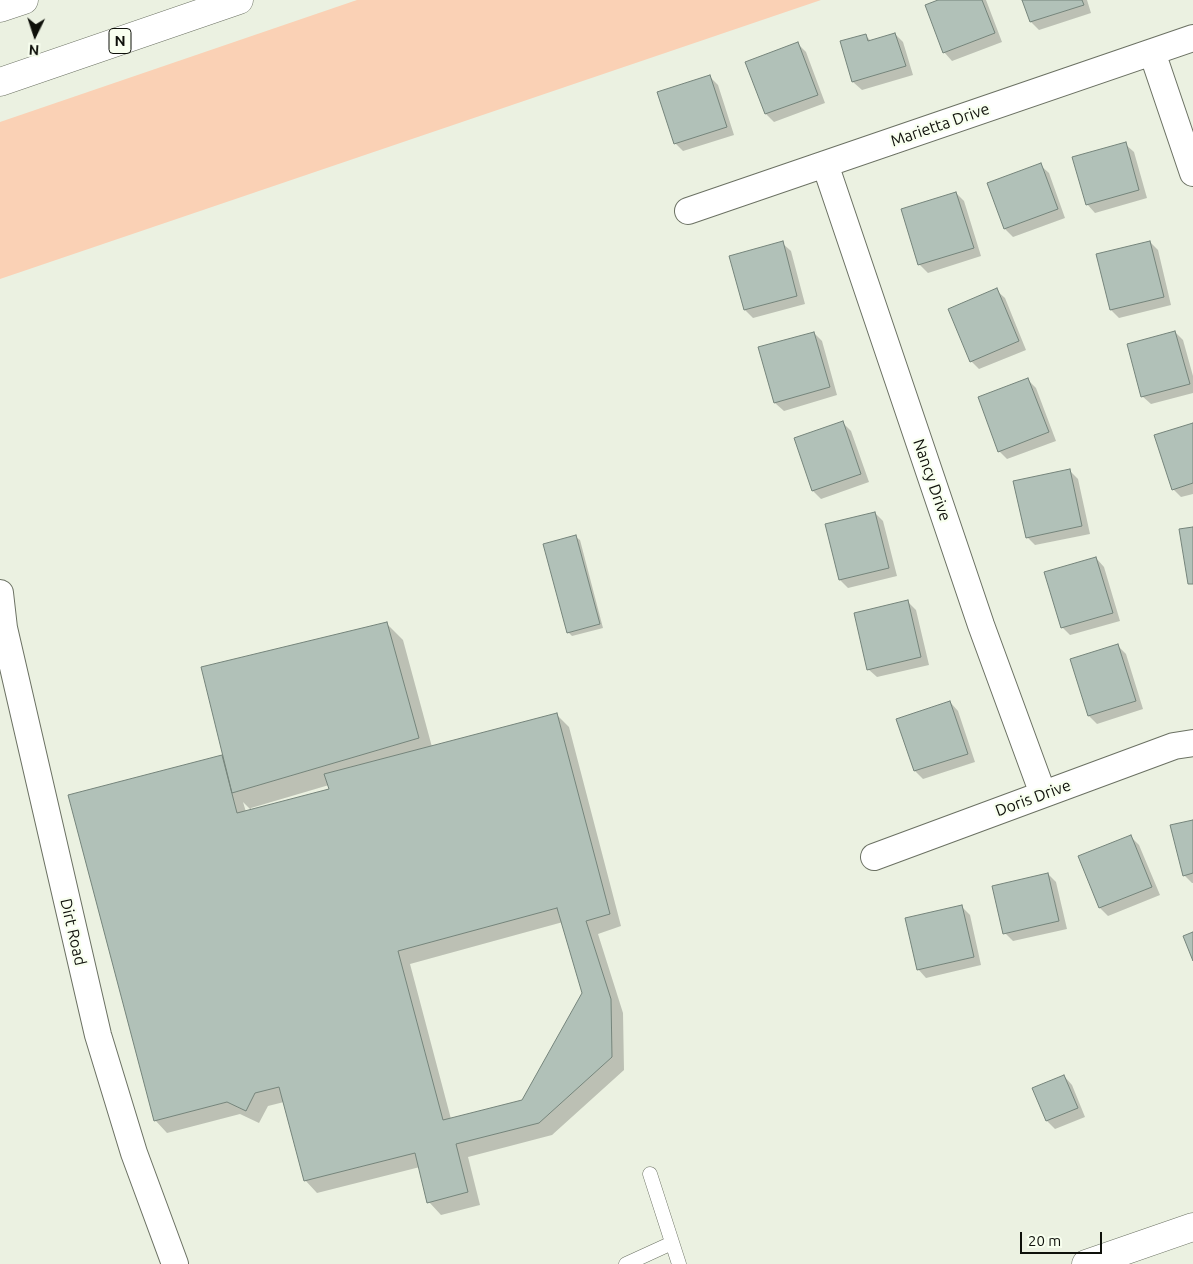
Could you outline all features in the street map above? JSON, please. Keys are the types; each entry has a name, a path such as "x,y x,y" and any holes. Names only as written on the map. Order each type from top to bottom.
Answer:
{"main road":[{"path":"0,8 24,0"},
{"name":"N","path":"0,82 239,0"},
{"path":"1086,1264 1193,1227"}],"street":[{"name":"Marietta Drive","path":"688,211 1193,38"},
{"path":"1152,52 1193,173"},
{"name":"Nancy Drive","path":"825,164 978,616 1044,794"},
{"name":"Dirt Road","path":"0,593 4,628 98,1035 134,1153 175,1264"},
{"name":"Doris Drive","path":"874,857 1174,746 1193,743"}],"lane":[{"path":"650,1174 679,1264"},
{"path":"626,1264 642,1261 672,1243"}],"shaded area":[{"path":"357,0 821,0 0,279 0,122"}],"building":[{"path":"938,0 982,0 995,33 943,53 925,5"},
{"path":"1022,0 1082,0 1084,5 1030,22"},
{"path":"895,33 906,66 852,82 840,41 866,34 868,41"},
{"path":"798,42 818,95 765,114 745,62"},
{"path":"710,75 727,127 674,144 657,92"},
{"path":"1126,142 1139,190 1086,205 1072,157"},
{"path":"1041,163 1058,209 1004,229 987,183"},
{"path":"956,192 974,248 918,265 901,209"},
{"path":"783,241 797,296 744,310 729,256"},
{"path":"1150,241 1164,297 1110,310 1096,254"},
{"path":"997,288 1019,341 970,362 948,309"},
{"path":"1175,331 1190,384 1141,397 1127,344"},
{"path":"814,332 830,387 774,403 758,347"},
{"path":"1028,378 1049,432 998,452 978,397"},
{"path":"843,421 861,474 812,491 794,438"},
{"path":"1193,423 1193,483 1172,490 1154,435"},
{"path":"1070,469 1082,526 1026,538 1013,481"},
{"path":"875,512 889,568 839,580 825,524"},
{"path":"1193,527 1193,584 1188,584 1179,529"},
{"path":"576,535 600,624 567,633 543,544"},
{"path":"1096,557 1113,613 1061,628 1044,572"},
{"path":"908,600 921,657 867,670 854,613"},
{"path":"387,622 419,738 232,793 201,667"},
{"path":"1118,644 1136,701 1088,716 1070,659"},
{"path":"950,701 968,754 914,771 896,719"},
{"path":"557,713 610,914 586,921 611,999 612,1057 539,1123 456,1144 468,1192 427,1203 415,1153 304,1181 279,1087 255,1093 246,1111 227,1102 154,1121 68,795 222,755 237,813 329,789 324,774","holes":["557,908 582,993 522,1100 443,1120 398,951"]},
{"path":"1193,820 1193,873 1183,876 1170,825"},
{"path":"1131,835 1152,887 1099,908 1078,856"},
{"path":"1048,873 1059,921 1003,934 992,886"},
{"path":"962,905 974,957 917,970 905,918"},
{"path":"1193,932 1193,961 1183,936"},
{"path":"1064,1075 1078,1108 1046,1121 1032,1088"}]}
